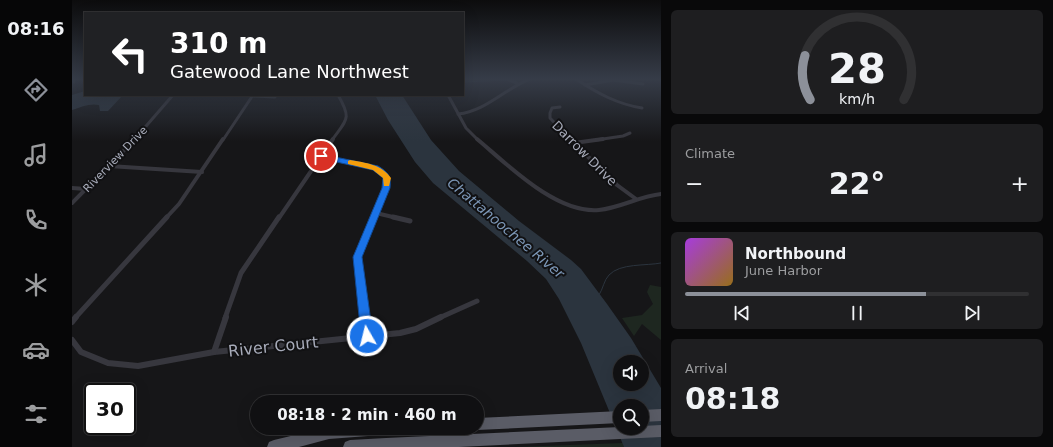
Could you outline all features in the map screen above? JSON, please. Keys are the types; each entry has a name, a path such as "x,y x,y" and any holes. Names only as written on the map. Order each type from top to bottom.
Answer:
{"highway":[{"path":"649,416 661,415"},
{"path":"484,424 613,417"},
{"path":"350,447 661,431"},
{"path":"274,447 321,435"}],"street":[{"name":"Riverview Drive","path":"72,203 141,133 169,100"},
{"path":"72,322 122,265 169,216 202,172 249,100"},
{"path":"214,352 241,273 321,156 347,115 347,110 341,100"},
{"path":"451,100 465,128 474,137 521,175 560,202 578,209 595,210 651,195 661,194"},
{"path":"458,114 470,114 478,111 494,100"},
{"path":"616,100 631,106 642,108"},
{"name":"Darrow Drive","path":"560,107 552,108 549,113 549,117 617,185 636,199"},
{"path":"574,143 623,136 630,133"},
{"path":"321,156 370,166 383,173 387,178 386,188 358,257 367,336"},
{"path":"109,166 202,172"},
{"path":"72,188 86,190"},
{"path":"376,213 410,221"},
{"name":"River Court","path":"72,340 81,352 108,364 138,366 214,352 400,333 416,329 477,301"}],"shaded area":[{"path":"650,285 661,287 661,340 642,324 634,336 622,318 642,315 653,304 647,292"},
{"path":"623,443 624,447 515,447"}],"water":[{"path":"72,100 118,100 108,111 100,111 99,105 86,106 72,110"},
{"name":"Chattahoochee River","path":"378,100 405,100 431,140 459,171 519,221 581,269 631,338 641,355 613,355 613,391 649,391 649,368 661,388 661,447 624,447 619,435 649,435 649,399 613,399 613,420 581,343 559,299 546,279 527,261 433,183 415,162 388,120"}],"waterway":[{"path":"599,295 607,277 614,271 620,268 661,263"}],"slow traffic":[{"path":"350,162 376,168 387,178 386,184"}],"route":[{"path":"321,156 376,168 387,178 386,188 358,257 367,336"}]}
